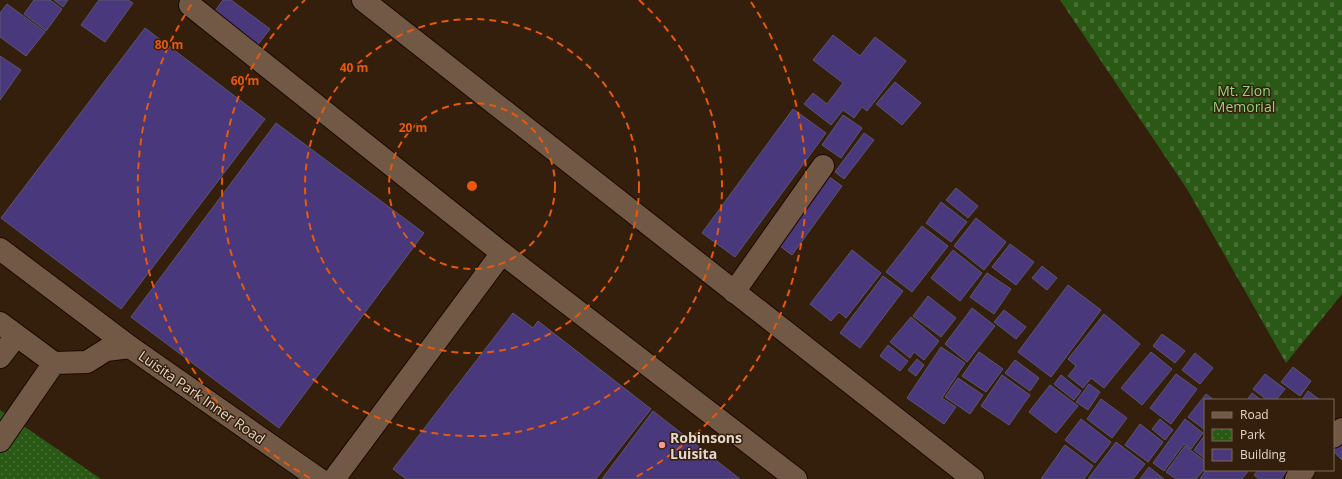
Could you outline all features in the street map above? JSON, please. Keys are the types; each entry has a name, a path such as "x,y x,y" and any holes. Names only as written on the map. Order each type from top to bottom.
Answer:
{"street":[{"path":"363,0 973,479"},
{"path":"190,5 502,253 796,479"},
{"path":"734,292 823,166"},
{"path":"0,249 130,347"},
{"path":"334,479 502,253"},
{"path":"0,357 8,330 54,362 0,441"},
{"name":"Luisita Park Inner Road","path":"54,362 87,362 106,350 130,347 319,479"},
{"path":"1334,436 1342,429"},
{"path":"1296,479 1303,471"}],"green space":[{"name":"Mt. Zion Memorial","path":"1060,0 1342,0 1342,294 1286,363 1187,189"},
{"path":"0,410 101,479 0,479"}],"building":[{"path":"34,0 50,0 62,9 46,31 24,14"},
{"path":"54,0 68,0 63,7"},
{"path":"99,0 128,0 133,3 105,42 81,25"},
{"path":"223,0 231,0 270,29 256,47 212,15"},
{"path":"7,4 45,32 26,56 0,37 0,13"},
{"path":"145,28 265,119 121,309 1,218"},
{"path":"833,35 860,56 875,37 906,61 867,111 862,107 854,118 843,110 831,125 804,104 813,93 827,104 843,83 813,60"},
{"path":"0,56 21,70 0,100"},
{"path":"895,82 921,103 902,125 876,104"},
{"path":"793,109 826,133 735,257 702,233"},
{"path":"843,115 862,128 841,158 822,145"},
{"path":"276,123 424,233 279,428 131,317"},
{"path":"864,133 874,140 844,179 835,172"},
{"path":"825,174 842,186 792,255 776,243"},
{"path":"956,188 978,206 968,218 946,200"},
{"path":"941,202 967,222 951,242 926,223"},
{"path":"976,218 1006,242 984,270 954,246"},
{"path":"922,226 948,246 912,292 886,272"},
{"path":"1010,244 1034,262 1016,285 992,267"},
{"path":"852,250 881,273 846,318 839,312 831,321 810,304"},
{"path":"953,250 982,273 960,301 931,278"},
{"path":"1042,266 1057,278 1047,290 1032,278"},
{"path":"987,273 1011,289 994,314 970,297"},
{"path":"883,276 903,291 860,348 840,333"},
{"path":"1068,285 1101,310 1051,377 1018,352"},
{"path":"928,296 956,318 941,337 913,316"},
{"path":"972,308 995,326 967,362 945,344"},
{"path":"1004,310 1026,327 1016,339 994,322"},
{"path":"513,313 533,328 538,321 651,409 596,479 406,479 393,469"},
{"path":"1104,314 1140,344 1104,388 1091,378 1083,388 1068,376 1076,366 1068,359"},
{"path":"911,317 939,341 924,360 914,352 910,358 890,342"},
{"path":"1162,334 1185,351 1175,363 1153,346"},
{"path":"888,345 908,361 900,371 880,356"},
{"path":"941,347 965,363 942,398 956,407 944,424 907,398"},
{"path":"979,352 1003,369 986,392 962,376"},
{"path":"1151,352 1172,369 1142,405 1121,388"},
{"path":"1195,353 1213,368 1200,384 1182,370"},
{"path":"917,359 924,365 916,376 908,370"},
{"path":"1015,360 1039,378 1030,391 1005,373"},
{"path":"1293,367 1311,381 1300,396 1281,382"},
{"path":"1176,374 1197,389 1171,424 1150,408"},
{"path":"1265,374 1285,389 1277,399 1266,399 1253,389"},
{"path":"1002,375 1030,395 1009,425 981,406"},
{"path":"1061,375 1081,391 1074,400 1054,384"},
{"path":"958,378 983,395 970,414 945,397"},
{"path":"1089,384 1100,392 1088,410 1076,402"},
{"path":"1050,385 1078,406 1056,433 1029,412"},
{"path":"1308,391 1319,399 1303,399"},
{"path":"1252,393 1260,399 1248,399"},
{"path":"1206,394 1213,399 1204,399 1204,429 1188,417"},
{"path":"1101,399 1127,418 1112,438 1087,419"},
{"name":"Robinsons Luisita","path":"653,411 740,479 602,479"},
{"path":"1081,419 1111,442 1095,463 1065,440"},
{"path":"1160,419 1173,430 1165,440 1152,429"},
{"path":"1185,419 1203,433 1191,449 1184,444 1164,471 1153,463"},
{"path":"1140,424 1163,442 1148,462 1125,445"},
{"path":"1204,436 1204,458 1194,450"},
{"path":"1116,442 1145,464 1133,479 1088,479"},
{"path":"1342,442 1342,460 1334,452 1334,450"},
{"path":"1065,445 1093,466 1084,479 1041,479"},
{"path":"1185,446 1204,460 1204,469 1196,479 1176,479 1166,472"},
{"path":"1149,467 1164,479 1140,479"},
{"path":"1205,471 1248,471 1242,479 1200,479"},
{"path":"1257,471 1286,471 1281,479 1259,479 1254,475"}],"place":[{"name":"Robinsons Luisita","path":"662,445"}]}
